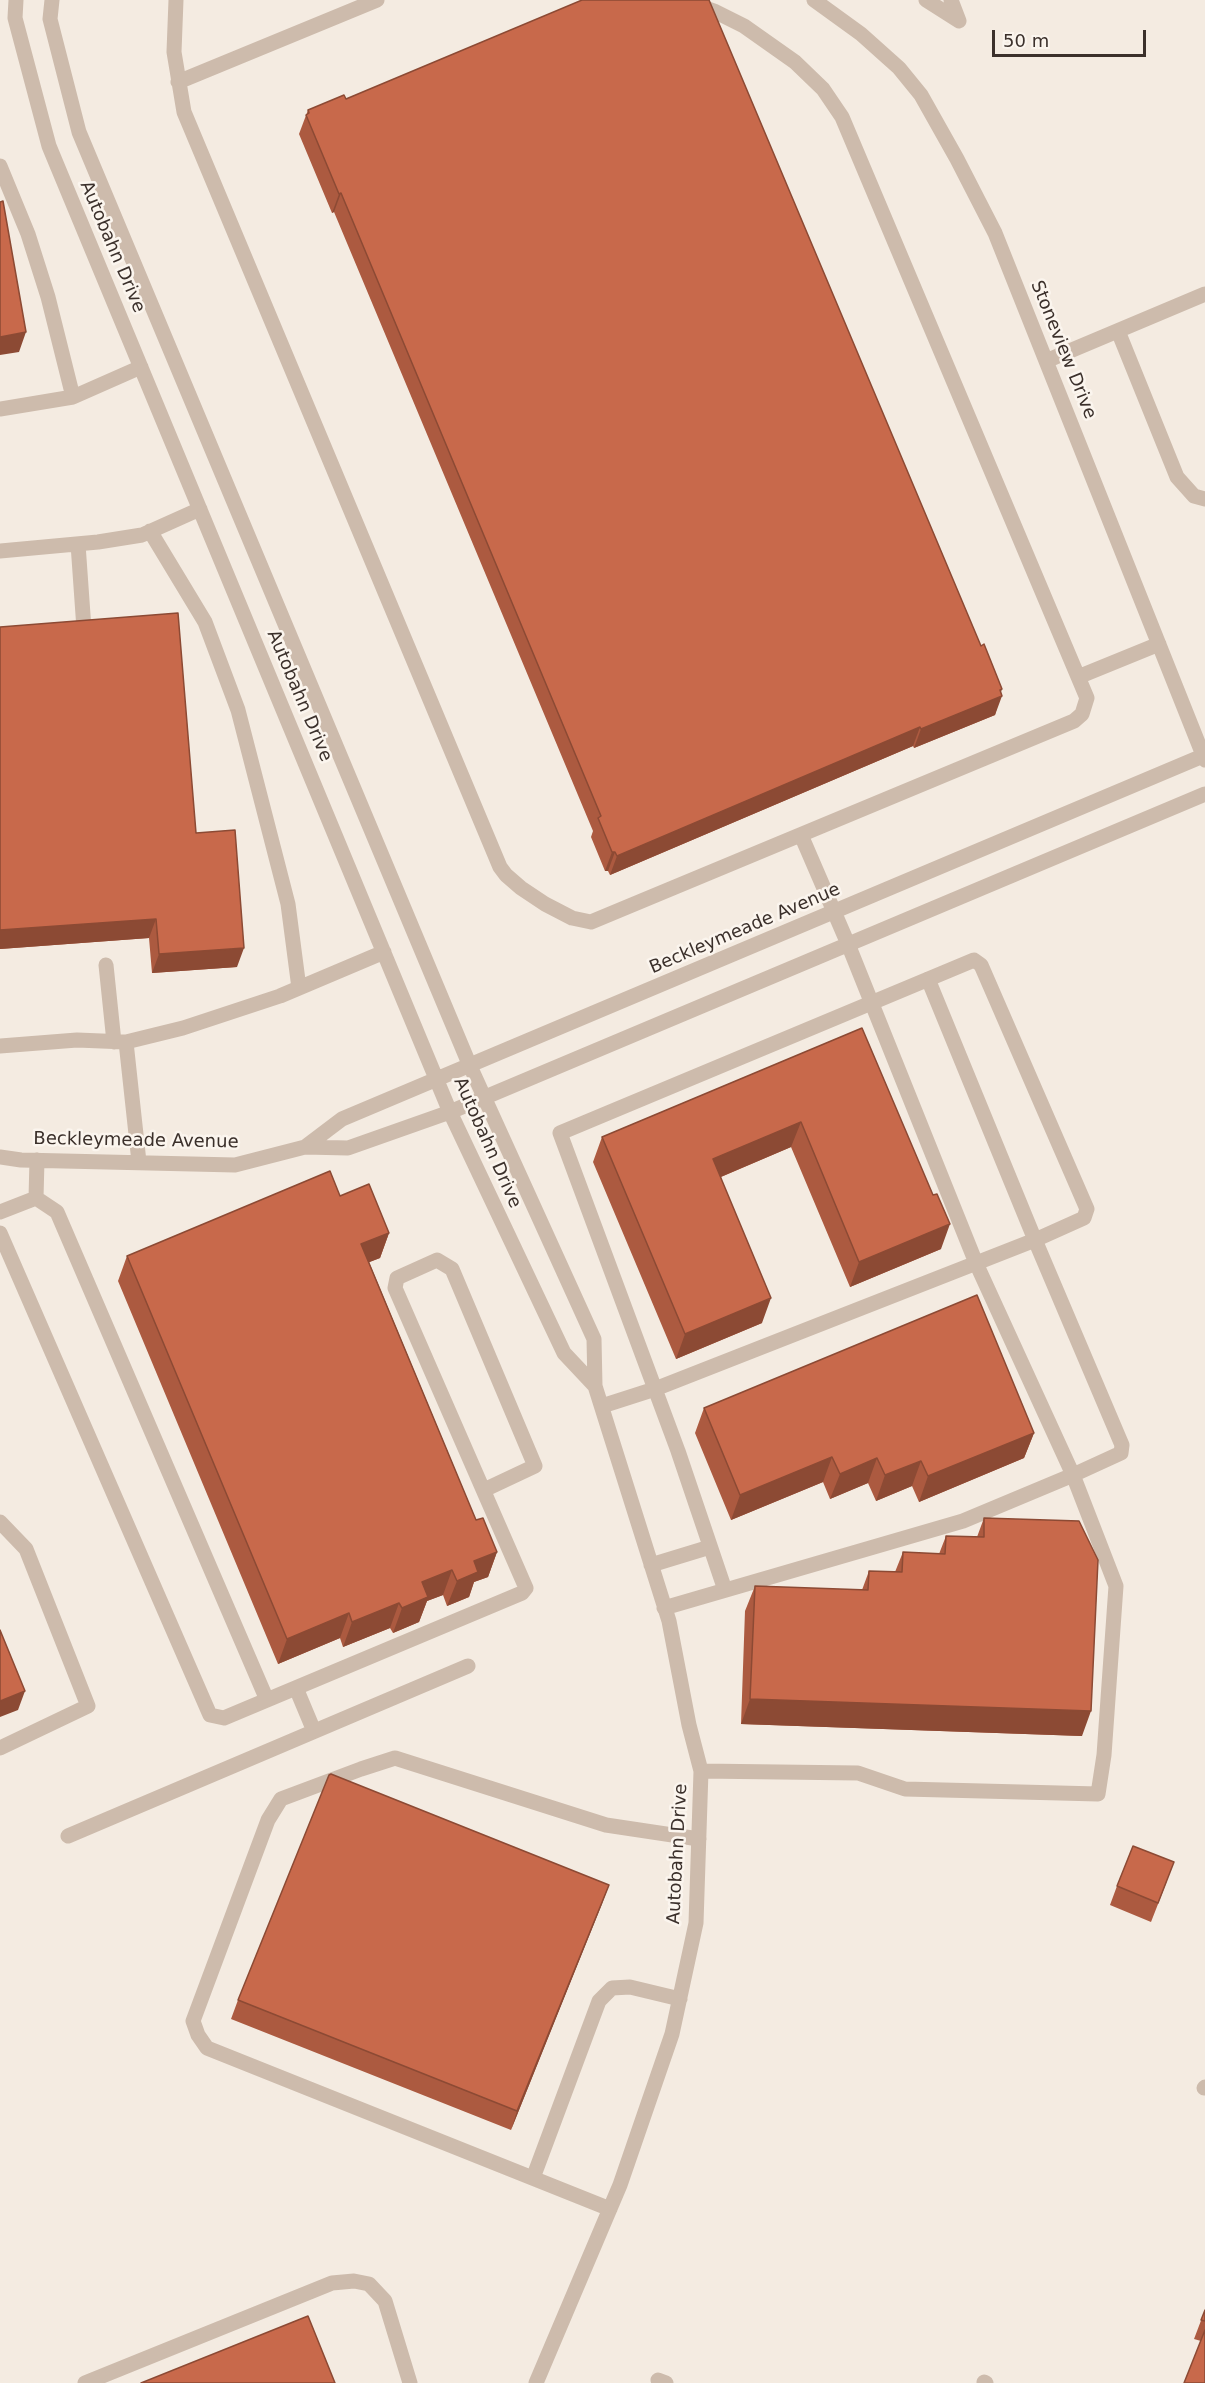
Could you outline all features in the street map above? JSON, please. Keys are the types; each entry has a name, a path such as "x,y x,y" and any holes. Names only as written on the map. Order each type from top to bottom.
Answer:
{"street":[{"name":"Autobahn Drive","path":"16,0 15,18 49,146 450,1112 564,1353 595,1386"},
{"name":"Autobahn Drive","path":"52,0 50,20 79,132 470,1066 594,1339 595,1386 664,1608 701,1771 696,1923 672,2034 621,2185 536,2383"},
{"path":"176,0 174,52 184,112 491,846 506,875 545,904 572,918 591,922 1074,721 1082,714 1087,698 842,117 823,89 795,62 744,26 714,11 682,0"},
{"path":"178,82 376,0"},
{"name":"Stoneview Drive","path":"814,0 861,34 899,68 921,95 957,159 995,233 1204,757"},
{"path":"926,0 959,21 951,0"},
{"path":"0,166 35,255 73,397"},
{"path":"1046,361 1205,294"},
{"path":"1118,331 1177,477 1194,496 1205,499"},
{"path":"0,409 73,397 141,367"},
{"path":"0,551 142,535 200,509"},
{"path":"150,531 206,622 238,710 288,904 299,988"},
{"path":"78,544 84,629"},
{"path":"1078,677 1159,644"},
{"name":"Beckleymeade Avenue","path":"305,1147 342,1119 1204,757"},
{"name":"Beckleymeade Avenue","path":"0,1157 235,1165 305,1147 348,1148 450,1112 1205,794"},
{"path":"701,1771 858,1773 905,1789 1098,1794 1104,1755 1116,1586 1073,1475 976,1263 848,944 801,835"},
{"path":"0,1046 77,1040 120,1042 183,1028 299,988 384,952"},
{"path":"602,1406 655,1389 1035,1240 1084,1218 1087,1209 981,965 974,960 560,1133 655,1389 725,1590"},
{"path":"106,965 139,1162"},
{"path":"664,1608 963,1521 1121,1453 1122,1445 928,979"},
{"path":"36,1198 37,1160"},
{"path":"0,1212 36,1198"},
{"path":"36,1198 57,1212 267,1700"},
{"path":"0,1233 210,1715 224,1718 522,1593 526,1588 395,1288 397,1278 436,1260 452,1269 536,1466 484,1490"},
{"path":"0,1522 26,1549 88,1706 0,1748"},
{"path":"651,1565 710,1547"},
{"path":"68,1836 468,1666"},
{"path":"296,1688 314,1731"},
{"path":"610,2209 207,2048 198,2035 193,2021 268,1820 281,1800 395,1758 606,1825 699,1839"},
{"path":"533,2178 599,2001 612,1988 630,1987 680,1999"},
{"path":"85,2383 332,2283 354,2281 369,2284 385,2301 410,2383"}],"building":[{"path":"582,0 709,0 981,646 984,644 1002,689 1000,690 1002,696 921,729 920,727 617,856 615,852 612,852 598,818 601,816 341,193 339,194 306,115 309,113 308,110 344,95 346,99"},
{"path":"3,201 26,332 0,337 0,202"},
{"path":"178,613 196,833 235,830 244,948 159,954 156,919 0,930 0,627"},
{"path":"862,1028 933,1195 937,1194 950,1224 859,1262 801,1122 713,1159 771,1298 685,1334 602,1137"},
{"path":"330,1171 340,1196 369,1184 389,1233 361,1244 476,1520 483,1518 497,1552 474,1561 478,1572 457,1581 452,1570 422,1582 428,1597 402,1608 399,1603 352,1622 349,1613 287,1639 127,1256"},
{"path":"977,1295 1034,1433 928,1476 921,1461 885,1475 877,1458 840,1474 832,1457 740,1495 704,1408"},
{"path":"984,1518 1079,1521 1098,1560 1091,1711 750,1699 755,1586 868,1590 869,1571 902,1572 903,1552 945,1554 946,1536 984,1537"},
{"path":"0,1630 25,1691 0,1701"},
{"path":"331,1774 609,1885 517,2111 238,2000"},
{"path":"1133,1846 1174,1862 1158,1903 1117,1886"},
{"path":"308,2316 335,2383 141,2383"},
{"path":"1205,2330 1205,2383 1184,2383"}]}
